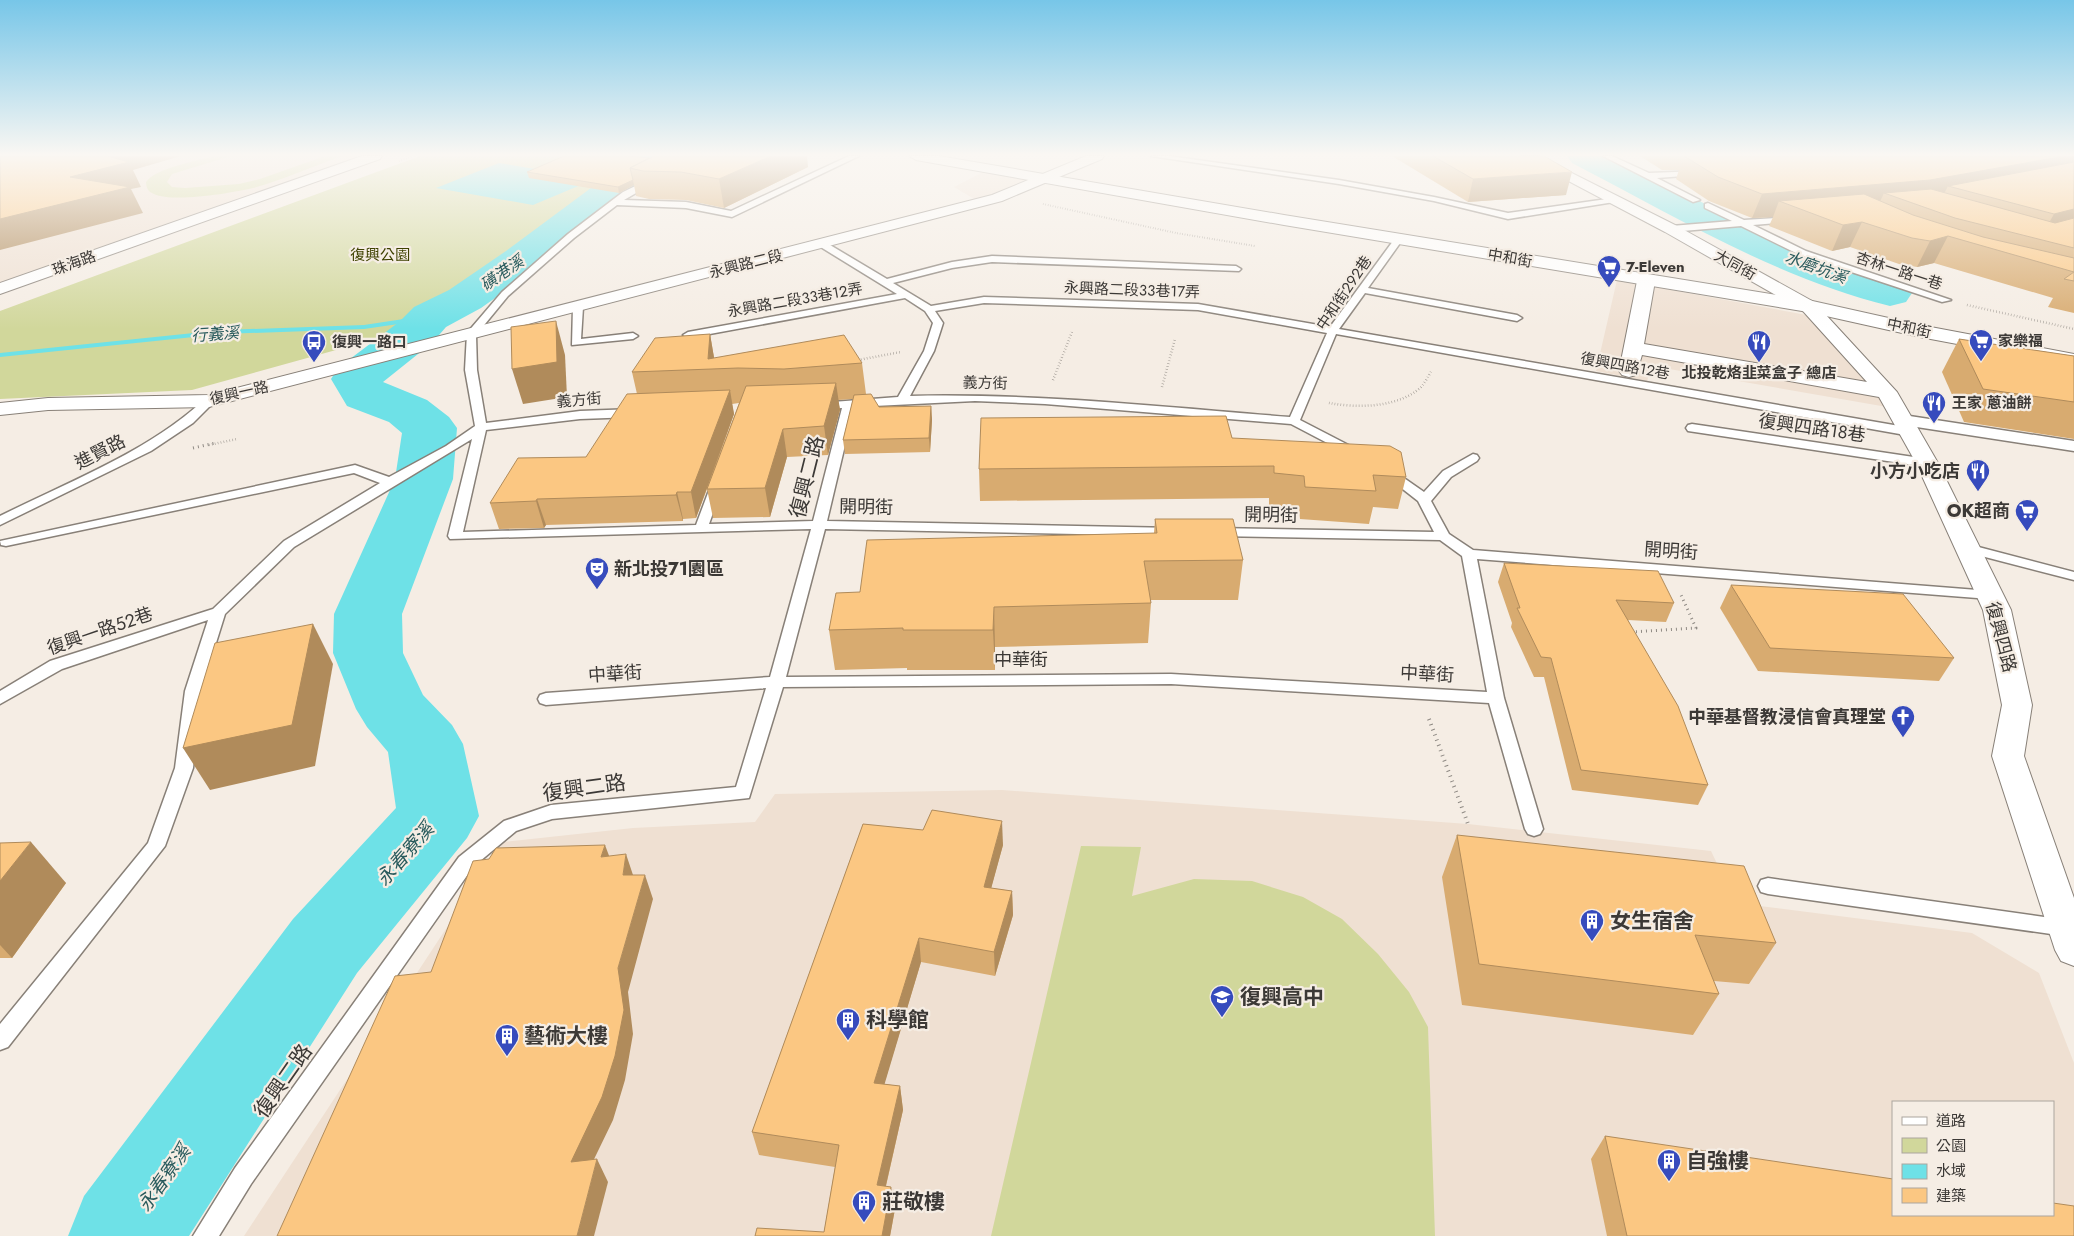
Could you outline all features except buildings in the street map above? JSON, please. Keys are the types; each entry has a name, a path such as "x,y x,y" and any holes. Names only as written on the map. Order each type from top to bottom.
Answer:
{"street":[{"name":"珠海路","path":"0,289 212,214"},
{"name":"永興路二段","path":"471,335 939,214"},
{"name":"中和街","path":"1250,214 1646,281 1808,306 1920,331 2074,360"},
{"name":"大同街","path":"1641,214 1808,306"},
{"path":"1629,371 1646,281"},
{"name":"復興四路","path":"1808,306 1887,392 1927,463 1997,610 2017,705 2008,756 2070,939"},
{"name":"復興一路","path":"0,409 48,404 209,401 471,335"},
{"path":"1633,348 1887,392"},
{"path":"1907,426 2074,446"}],"lane":[{"path":"0,1040 156,846 184,768 193,692 218,612 289,544 390,482 450,449 481,427 471,370 471,335 505,294 571,236 600,214"},
{"path":"715,223 732,214"},
{"path":"1498,214 1508,216 1523,214"},
{"name":"杏林一路一巷","path":"1724,214 1803,253 1946,300"},
{"path":"1671,229 1798,218"},
{"name":"中和街292巷","path":"1294,421 1333,330 1399,239"},
{"path":"822,244 929,309 938,323 929,351 902,400"},
{"path":"887,282 952,265 992,259 1236,269"},
{"path":"1363,290 1518,318"},
{"name":"永興路二段33巷12弄","path":"688,335 907,295"},
{"name":"永興路二段33巷17弄","path":"929,309 984,300 1198,307 1333,330"},
{"path":"578,307 576,343 633,336"},
{"name":"復興四路12巷","path":"1333,330 1907,426"},
{"name":"義方街","path":"806,407 902,400 975,398 1294,421 1410,485 1425,499 1443,536"},
{"name":"進賢路","path":"0,521 147,448 190,420 209,401"},
{"name":"復興二路","path":"205,1236 248,1168 466,862 510,826 552,812 743,793 777,682 819,525 832,462 849,404"},
{"name":"義方街","path":"481,427 580,415 647,412"},
{"name":"開明街","path":"481,427 455,536 819,525 1185,532"},
{"name":"復興四路18巷","path":"1692,428 1927,463"},
{"path":"1425,499 1447,474 1473,458"},
{"path":"6,542 356,469 390,482"},
{"path":"701,529 721,473"},
{"name":"開明街","path":"1205,532 1443,536"},
{"path":"1443,536 1469,554 1496,698 1534,829"},
{"path":"1967,548 2074,576"},
{"name":"開明街","path":"1469,554 1990,595"},
{"name":"復興一路52巷","path":"0,698 56,665 218,612"},
{"name":"中華街","path":"546,699 777,682 1171,679 1496,698"},
{"path":"1768,886 2070,939"}],"path":[{"path":"1082,214 1176,233 1255,246"},
{"path":"1946,300 2074,329"},
{"path":"1045,402 1072,332"},
{"path":"1156,410 1175,339"},
{"path":"1305,397 1334,404 1368,405 1397,400 1420,389 1437,363 1441,349"},
{"path":"849,362 896,352 929,351"},
{"path":"1626,632 1696,628 1669,570"},
{"path":"1429,720 1468,824"}],"shaded area":[{"path":"23,214 198,214 0,284 0,229"},
{"path":"1617,280 1812,316 1841,333 1887,407 1652,366 1647,381 1596,371"},
{"name":"復興高中","path":"1002,790 1468,824 1711,851 1736,903 1972,933 2039,973 2074,1063 2074,1236 244,1236 503,842 633,828 755,822 775,794"}],"green space":[{"name":"復興公園","path":"264,214 562,214 419,327 192,390 0,399 0,311"},
{"path":"1081,846 1141,847 1132,896 1194,879 1252,881 1303,897 1342,919 1378,954 1409,992 1428,1027 1435,1236 991,1236"}],"waterway":[{"name":"永春寮溪","path":"124,1236 325,946 438,816 425,744 393,709 368,653 368,614 424,479 430,428 408,411 365,395 356,379 416,332 430,317 465,299 521,260 582,214"},
{"name":"水磨坑溪","path":"1699,214 1737,235 1803,264 1890,293"},
{"name":"行義溪","path":"0,355 223,332 364,327 430,317"}],"place":[{"name":"7-Eleven","path":"1609,288"},
{"name":"家樂福","path":"1981,362"},
{"name":"復興一路口","path":"314,363"},
{"name":"北投乾烙韭菜盒子 總店","path":"1759,363"},
{"name":"王家 蔥油餅","path":"1934,424"},
{"name":"小方小吃店","path":"1978,492"},
{"name":"OK超商","path":"2027,532"},
{"name":"新北投71園區","path":"597,590"},
{"name":"中華基督教浸信會真理堂","path":"1903,738"},
{"name":"女生宿舍","path":"1592,942"},
{"name":"復興高中","path":"1222,1018"},
{"name":"科學館","path":"848,1041"},
{"name":"藝術大樓","path":"507,1057"},
{"name":"自強樓","path":"1669,1182"},
{"name":"莊敬樓","path":"864,1223"}],"water label":[{"name":"磺港溪","path":"502,273"}]}
